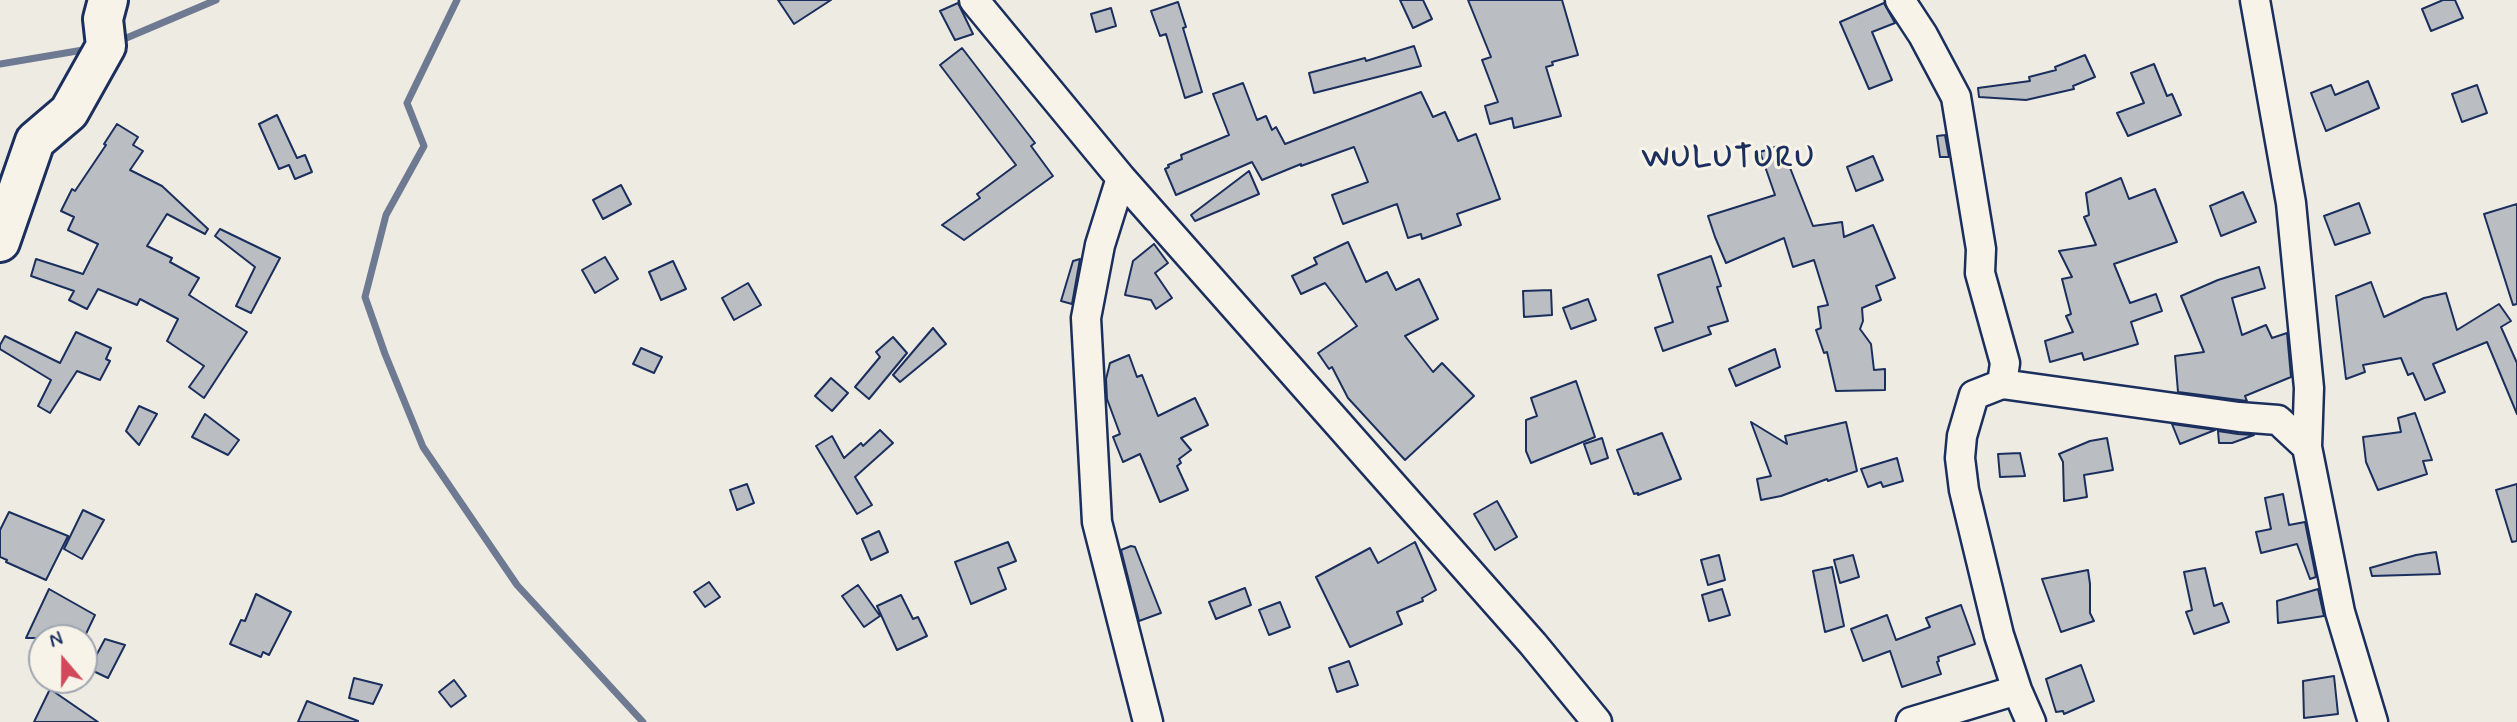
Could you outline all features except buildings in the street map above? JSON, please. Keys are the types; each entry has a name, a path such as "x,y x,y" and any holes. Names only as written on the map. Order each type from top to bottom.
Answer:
{"street":[{"path":"0,242 35,141 69,112 106,46 103,19 108,0"},
{"path":"974,0 1121,177 1533,644 1597,722"},
{"path":"1900,0 1923,35 1956,97 1981,249 1980,273 2005,363 2002,384"},
{"path":"2255,0 2291,204 2309,387 2306,447 2340,612 2373,722"},
{"path":"1121,177 1100,245 1086,318 1097,522 1148,722"},
{"path":"2031,722 1999,635 1964,490 1960,458 1962,436 1974,395 2002,384 2278,420 2306,447"},
{"path":"1911,722 2017,690"}],"waterway":[{"path":"117,42 216,0"},
{"path":"457,0 407,103 424,146 386,215 365,297 423,447 517,585 643,722"},
{"path":"0,64 89,49"}],"district":[{"name":"WULUTURU","path":"1729,160"}]}
